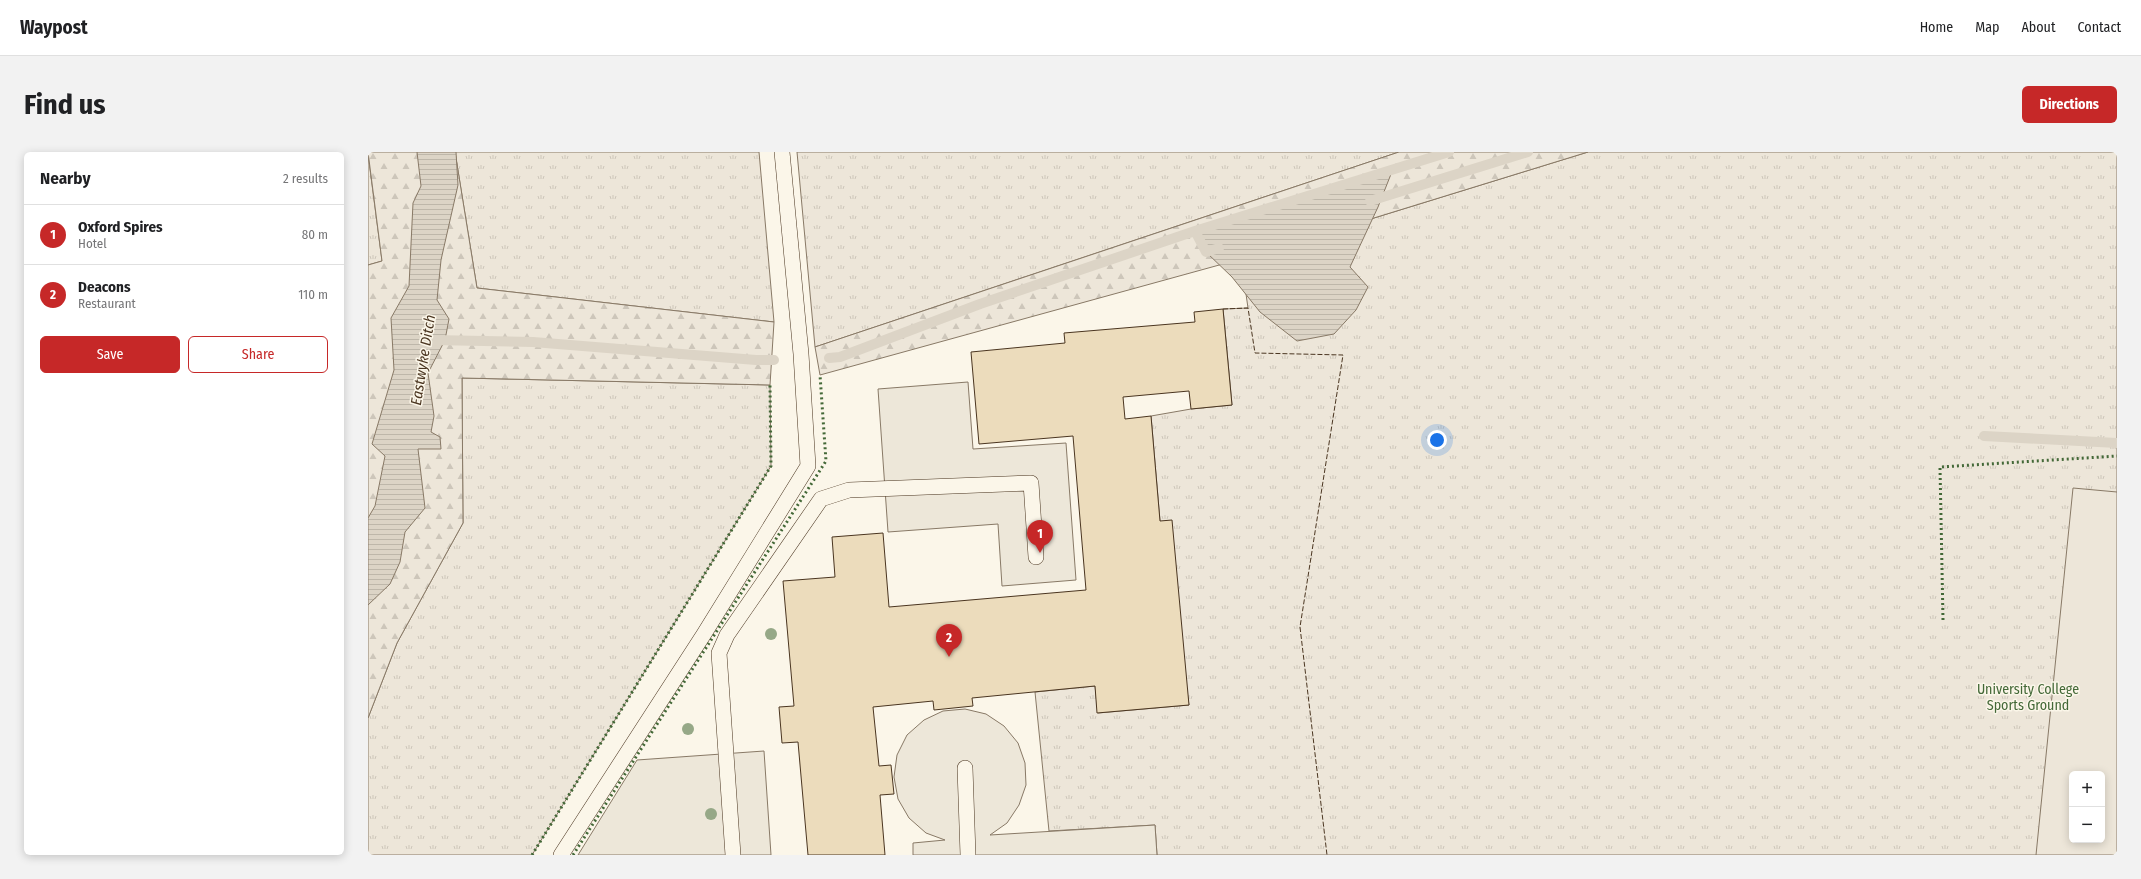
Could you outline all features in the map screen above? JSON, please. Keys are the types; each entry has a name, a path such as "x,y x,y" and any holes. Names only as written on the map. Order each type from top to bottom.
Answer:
{"lane":[{"path":"561,855 704,634 808,466 801,354 782,152"},
{"path":"734,855 719,653 727,635 821,499 849,490 1031,483 1036,557"},
{"path":"965,768 968,855"}],"green space":[{"path":"368,152 455,152 477,288 774,322 770,385 462,378 463,523 397,643 368,718 368,265 382,261"},
{"path":"455,152 759,152 774,322 477,288"},
{"path":"797,152 1399,152 815,347"},
{"path":"1399,152 1588,152 1241,259 820,375 815,347"},
{"name":"University College Sports Ground","path":"1588,152 2117,152 2117,855 1157,855 1155,825 1049,831 1035,692 1095,686 1098,713 1189,705 1160,521 1151,416 1191,409 1232,405 1223,309 1248,308 1241,259"},
{"path":"368,154 382,261 368,265"},
{"path":"462,378 770,385 771,466 532,855 368,855 368,718 397,643 463,523"},
{"path":"2073,488 2117,492 2117,855 2036,855"}],"shaded area":[{"path":"968,382 973,449 1066,443 1076,580 1002,586 998,524 888,532 878,389"},
{"path":"965,709 986,714 1004,726 1018,743 1025,763 1026,785 1019,805 1007,823 990,835 1155,825 1157,855 913,855 913,843 945,840 926,833 909,818 898,799 894,777 897,755 907,735 924,720 943,711"},
{"path":"764,751 771,855 578,855 637,760"}],"water":[{"name":"Eastwyke Ditch","path":"417,152 456,152 458,185 441,260 437,300 449,319 445,340 428,373 434,416 431,432 440,437 441,449 418,449 425,508 405,532 400,562 390,584 368,605 368,518 375,506 385,456 372,444 394,370 391,318 409,286 413,203 421,186"},
{"path":"1393,169 1378,207 1350,267 1368,287 1356,310 1334,334 1297,341 1260,312 1232,277 1206,252 1195,231"}],"building":[{"path":"1223,309 1232,405 1191,409 1189,391 1123,397 1125,419 1151,416 1160,521 1172,520 1189,705 1097,713 1095,686 972,698 973,706 934,710 933,701 873,707 879,766 891,765 894,794 880,795 885,855 808,855 798,742 782,743 779,707 794,706 783,581 835,577 832,537 883,533 889,607 1086,590 1073,436 979,444 971,352 1065,343 1064,333 1195,322 1194,312"}],"waterway":[{"path":"829,358 840,357 980,304 1195,231 1449,152"},
{"path":"1370,201 1528,152"},
{"path":"1195,231 1206,252 1219,248"},
{"name":"Eastwyke Ditch","path":"432,340 533,342 756,360 774,360"},
{"path":"1984,436 2117,443"}],"hedge":[{"path":"573,855 826,461 820,375"},
{"path":"532,855 771,466 770,385"},
{"path":"1943,620 1940,467 2117,456"}],"fence":[{"path":"1223,309 1248,308 1255,353 1343,355 1300,627 1327,855"}],"place":[{"name":"Oxford Spires","path":"1040,553"},
{"name":"Deacons","path":"949,657"}]}
